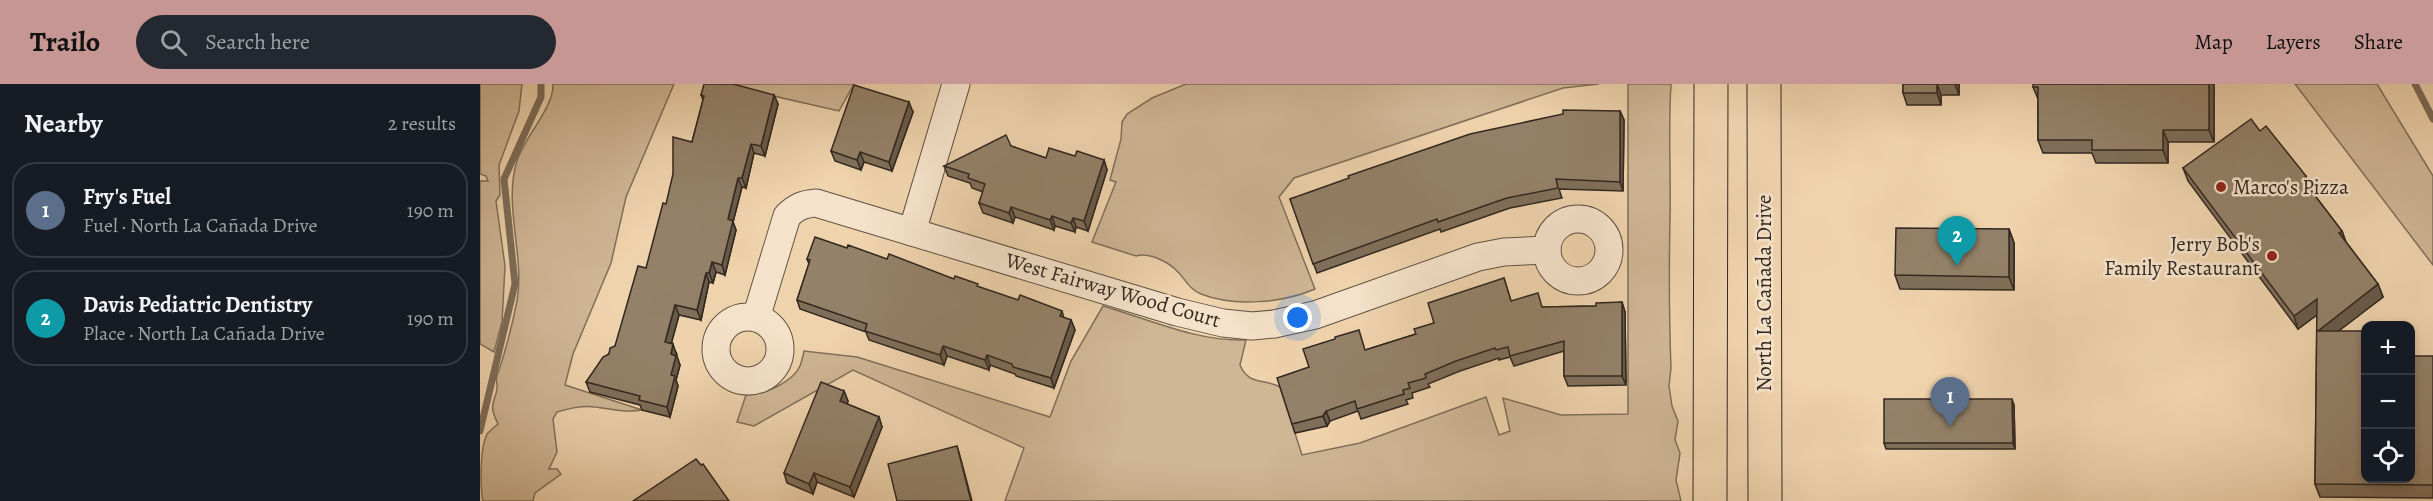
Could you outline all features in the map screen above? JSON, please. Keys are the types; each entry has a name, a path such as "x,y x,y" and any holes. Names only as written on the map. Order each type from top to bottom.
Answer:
{"main road":[{"path":"1710,501 1711,84"},
{"name":"North La Cañada Drive","path":"1764,84 1765,501"}],"street":[{"path":"912,232 956,84"},
{"name":"West Fairway Wood Court","path":"756,318 787,216 804,204 816,203 1177,312 1223,323 1252,326 1315,315 1478,257 1504,252 1547,250"}],"shaded area":[{"path":"480,84 522,84 519,111 499,165 500,195 496,201 505,266 502,322 494,352 480,344 480,181 488,181 486,176 480,174"},
{"path":"553,84 674,84 626,197 611,263 573,354 565,385 642,410 624,411 585,406 557,412 553,419 557,452 549,469 557,469 561,474 535,493 533,501 483,501 481,476 483,448 487,434 498,424 493,408 497,387 496,378 506,349 519,284 513,213 513,178 521,152 549,103"},
{"path":"721,84 854,84 839,111"},
{"path":"1186,84 1599,84 1563,88 1294,178 1279,197 1315,289 1288,298 1243,302 1214,298 1197,292 1164,261 1147,255 1136,256 1092,242 1116,182 1110,180 1121,139 1122,122 1127,114 1152,98"},
{"path":"1628,84 1671,84 1669,273 1671,368 1669,386 1672,406 1678,421 1675,440 1680,453 1676,480 1681,501 1005,501 1024,448 853,370 754,426 737,422 746,395 769,390 785,382 800,366 804,351 857,357 1050,417 1071,361 1103,306 1192,334 1228,340 1246,340 1240,365 1252,379 1280,387 1302,455 1360,443 1486,397 1499,435 1510,431 1503,398 1561,415 1628,414"},
{"path":"2295,84 2377,84 2433,176 2433,265"}],"building":[{"path":"704,84 733,84 774,95 761,146 751,144 742,178 738,178 728,219 733,221 722,265 712,262 709,273 706,273 697,310 675,305 665,342 673,344 671,354 676,356 671,375 675,376 667,407 639,400 640,396 586,382 603,357 609,354 610,348 615,346 638,266 646,268 673,174 673,137 692,142 704,96 701,95"},
{"path":"1903,84 1937,84 1937,93 1903,93"},
{"path":"2033,84 2209,84 2209,130 2163,130 2163,150 2092,150 2092,140 2038,140 2038,87 2033,87"},
{"path":"854,85 909,102 889,162 860,152 857,160 831,151"},
{"path":"1563,110 1620,111 1620,182 1556,179 1558,188 1507,198 1438,222 1437,219 1313,264 1290,199 1349,178 1348,176 1470,134 1563,114"},
{"path":"2251,119 2260,131 2266,126 2306,176 2303,180 2342,231 2339,233 2378,284 2318,331 2361,331 2361,483 2415,483 2415,356 2433,356 2433,485 2315,484 2317,299 2294,316 2183,168"},
{"path":"1006,135 1011,146 1046,158 1049,148 1075,156 1077,151 1104,160 1084,221 1073,218 1071,223 1052,216 1050,220 1011,207 1009,213 979,203 985,184 968,178 969,174 944,166"},
{"path":"1896,228 2009,229 2009,277 1895,275"},
{"path":"815,237 847,248 848,245 887,259 889,254 954,279 955,276 1018,300 1020,295 1062,311 1060,316 1071,320 1051,378 1013,367 1012,364 987,355 985,360 943,346 940,355 865,331 867,324 797,300"},
{"path":"1504,278 1511,301 1538,293 1542,307 1596,306 1596,303 1622,302 1622,376 1564,376 1564,341 1510,356 1508,347 1496,350 1495,348 1425,374 1426,378 1408,383 1410,388 1403,390 1404,394 1357,409 1355,401 1326,411 1323,416 1292,424 1277,378 1309,367 1303,349 1359,330 1365,350 1416,334 1414,329 1434,323 1428,303"},
{"path":"821,382 844,391 840,401 879,417 850,487 814,473 809,484 784,473"},
{"path":"1884,399 2012,399 2013,443 1884,443"},
{"path":"957,446 971,501 897,501 888,464"},
{"path":"696,459 701,465 703,464 729,501 633,501"}],"waterway":[{"path":"480,431 515,284 504,179 541,97 541,84"},
{"path":"2415,84 2433,119"}],"place":[{"name":"Marco's Pizza","path":"2221,187"},
{"name":"Jerry Bob's Family Restaurant","path":"2272,256"},
{"name":"Davis Pediatric Dentistry","path":"1957,266"},
{"name":"Fry's Fuel","path":"1950,427"}]}
